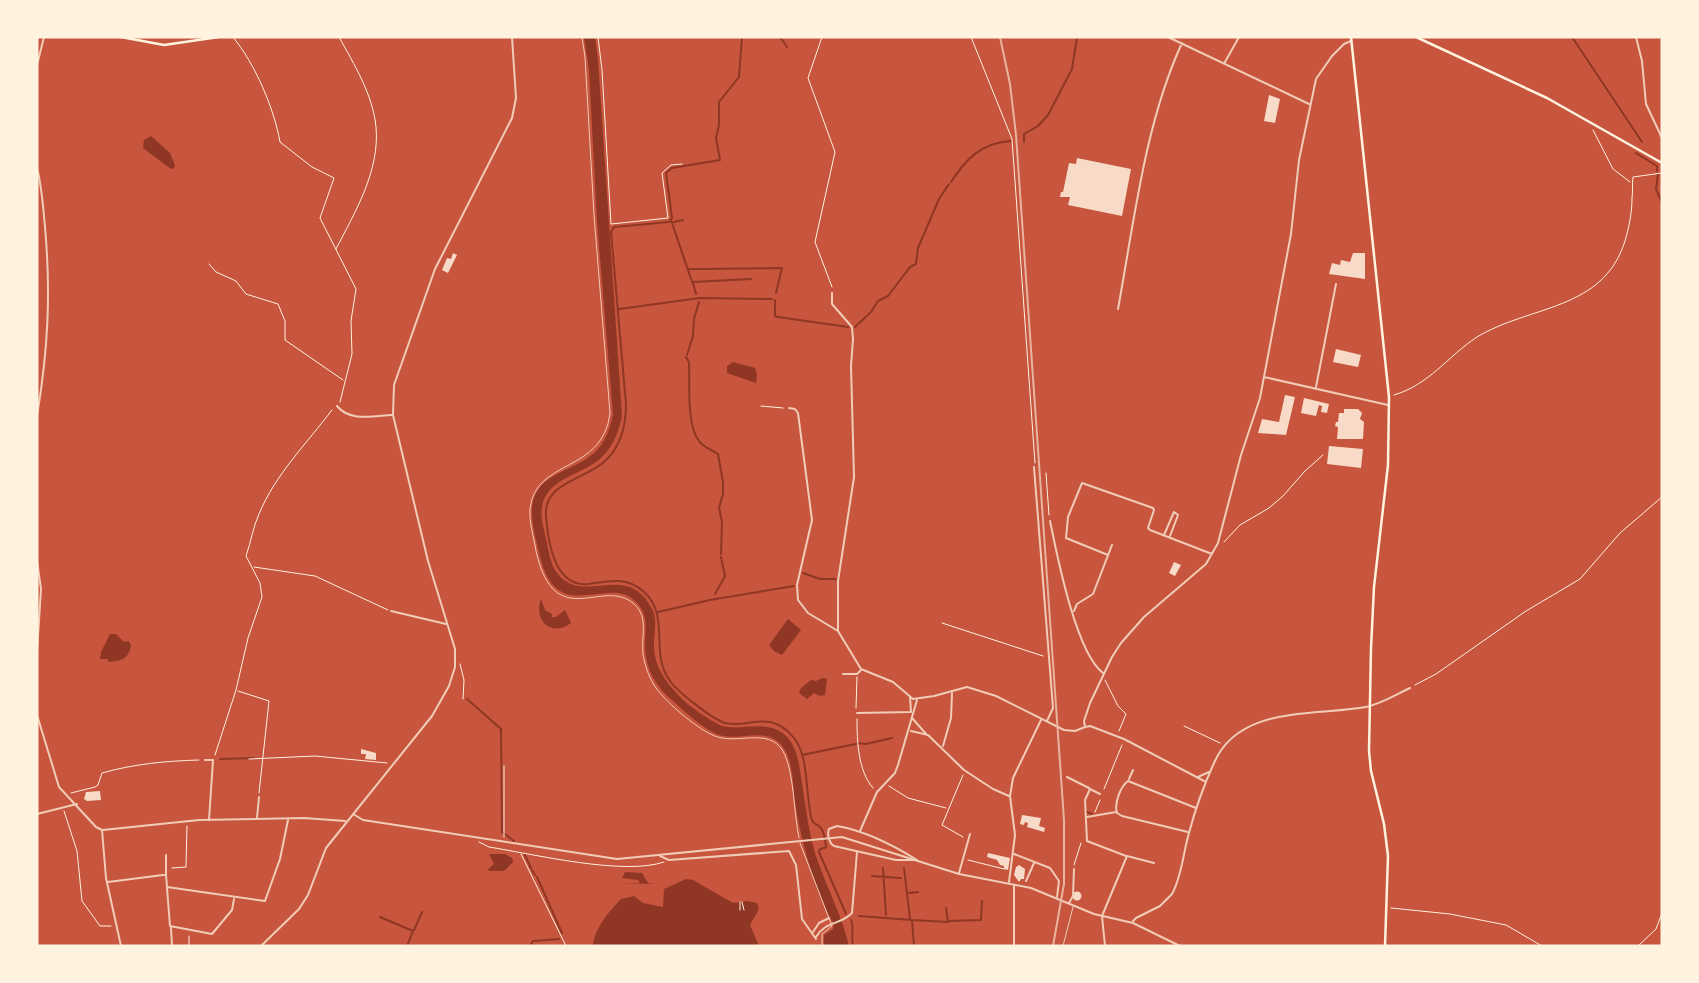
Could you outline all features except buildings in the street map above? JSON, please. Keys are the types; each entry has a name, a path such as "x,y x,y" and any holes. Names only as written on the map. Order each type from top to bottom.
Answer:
{"main road":[{"path":"121,37 164,45 219,37"},
{"path":"1416,37 1515,82 1662,163"},
{"path":"1352,39 1389,405 1388,465 1374,587 1370,706 1371,771 1387,847 1385,946"}],"street":[{"path":"37,65 44,37"},
{"path":"261,946 304,902 326,848 443,700 454,668 456,657 428,561 393,415 392,392 435,269 512,118 516,98 512,37"},
{"path":"1168,37 1310,104"},
{"path":"1225,63 1239,37"},
{"path":"1636,37 1642,61 1646,104 1662,138"},
{"path":"1085,727 1087,711 1103,675 1132,629 1206,564 1218,543 1241,455 1257,408 1291,234 1300,160 1316,79 1326,62 1343,44 1352,39"},
{"path":"1118,309 1155,114 1167,75 1182,43"},
{"path":"37,168 41,188 49,304 48,341 37,416"},
{"path":"1316,388 1336,284"},
{"path":"832,293 832,304 852,327 853,339 851,387 854,477 838,581 838,631"},
{"path":"1263,377 1389,405"},
{"path":"337,406 351,416 393,415"},
{"path":"789,408 798,413 812,515 797,584 798,600 808,613 838,631 861,669 893,681 909,697 917,699 967,687 988,693 1072,732 1090,726 1124,739 1206,782"},
{"path":"1034,467 1053,708 1047,722"},
{"path":"1108,555 1066,538 1068,517 1082,483 1153,508 1148,528 1213,554"},
{"path":"1164,535 1172,513 1177,513 1178,518 1170,537"},
{"path":"1050,521 1061,577 1073,613 1088,651 1103,675"},
{"path":"1073,613 1077,604 1093,594 1112,545"},
{"path":"37,561 41,577 41,598 37,652"},
{"path":"391,611 447,624"},
{"path":"843,674 856,674 861,669"},
{"path":"1133,923 1136,918 1167,901 1172,894 1189,832 1216,758 1243,730 1264,721 1301,713 1370,706 1410,688"},
{"path":"942,747 951,718 952,692"},
{"path":"909,697 912,718 928,735 964,770 993,789 1010,796"},
{"path":"860,832 877,792 898,765 917,699"},
{"path":"857,713 911,712"},
{"path":"37,715 58,784 96,827 102,830 209,820 288,818 346,821"},
{"path":"1009,884 1014,835 1010,796 1017,766 1041,719"},
{"path":"909,731 928,735"},
{"path":"205,760 213,760 209,820"},
{"path":"1116,811 1124,783 1133,770"},
{"path":"1198,777 1210,772"},
{"path":"1067,777 1100,794"},
{"path":"1128,780 1197,808"},
{"path":"1090,789 1085,800 1087,841 1154,863"},
{"path":"257,819 259,797"},
{"path":"37,814 77,804"},
{"path":"1085,817 1116,811"},
{"path":"1116,811 1122,816 1189,832"},
{"path":"353,814 363,820 605,858 631,859 842,837 959,874 1057,897 1102,916 1133,923 1180,946"},
{"path":"167,887 265,901 280,859 288,818"},
{"path":"837,826 860,832 917,860 896,860 834,846 829,829 837,826"},
{"path":"102,830 107,882 121,946"},
{"path":"959,874 970,834"},
{"path":"660,856 673,860 789,851 796,865 803,919 816,939 821,929 850,916 853,909 857,851"},
{"path":"1013,854 1050,869 1057,876 1057,897"},
{"path":"166,855 172,946"},
{"path":"1105,946 1102,916 1127,856"},
{"path":"1026,881 1034,862"},
{"path":"1069,903 1073,896 1074,869"},
{"path":"107,882 166,876"},
{"path":"1014,885 1014,946"},
{"path":"170,926 212,934 232,910 234,897"},
{"path":"812,933 819,923 829,918"}],"lane":[{"path":"582,37 610,413 605,435 595,449 583,459 549,476 535,492 530,520 540,565 547,581 564,596 582,600 614,596 634,604 643,618 643,652 649,676 662,695 710,734 733,740 762,737 780,747 786,761 802,850 832,926 822,934 822,946"},
{"path":"1063,946 1073,905"},
{"path":"816,939 817,945"}],"path":[{"path":"213,760 262,597 260,583 246,556 263,506 291,462 337,406 352,354 351,321 356,289 320,218 334,178 312,167 279,142 275,122 255,70 233,37"},
{"path":"335,250 354,217 369,180 377,132 363,81 339,37"},
{"path":"598,37 611,224 668,218 662,173 671,165 682,163"},
{"path":"822,37 808,78 835,152 815,242 831,282 832,293"},
{"path":"971,37 1010,134 1020,234 1034,467"},
{"path":"1595,125 1593,132 1613,169 1632,183"},
{"path":"1388,397 1416,387 1470,342 1490,331 1572,301 1597,285 1618,259 1625,243 1630,220 1633,177 1662,173"},
{"path":"209,264 216,272 236,281 246,294 278,304 285,321 285,340 345,382"},
{"path":"761,406 789,408"},
{"path":"1222,544 1240,525 1269,508 1283,496 1305,471 1324,455"},
{"path":"1045,473 1050,521"},
{"path":"1410,688 1436,674 1526,611 1580,579 1620,533 1662,498"},
{"path":"251,566 315,576 377,607 391,611"},
{"path":"942,623 1049,658"},
{"path":"456,657 464,680 463,699"},
{"path":"856,674 857,743 867,782 877,792"},
{"path":"1103,675 1118,706 1126,715 1116,736"},
{"path":"236,690 269,701 259,797"},
{"path":"1184,726 1226,746"},
{"path":"1093,816 1124,739"},
{"path":"249,759 315,756 394,764"},
{"path":"66,794 95,787 102,773 148,762 205,760"},
{"path":"503,842 504,766"},
{"path":"964,770 942,827 968,840"},
{"path":"886,783 908,798 948,809"},
{"path":"63,808 77,851 82,901 100,926 116,925"},
{"path":"165,869 186,867 187,821"},
{"path":"1074,869 1082,843 1087,841"},
{"path":"479,842 489,847 620,866 661,863 666,858"},
{"path":"520,852 566,946"},
{"path":"963,859 1010,870"},
{"path":"740,910 741,902 744,910"},
{"path":"1387,908 1450,914 1506,925 1542,946"},
{"path":"1638,946 1656,929 1662,913"},
{"path":"189,930 189,946"}],"shaded area":[{"path":"584,37 595,37 598,60 622,416 615,438 605,454 593,464 558,483 545,497 541,515 550,558 555,570 568,583 580,586 617,585 629,587 641,594 655,617 654,649 661,673 678,695 699,713 722,726 769,727 789,739 799,763 815,852 849,946 824,946 824,935 833,929 834,924 821,899 810,868 795,802 791,765 779,743 763,736 723,736 697,722 666,695 652,676 645,653 645,619 638,604 626,595 571,595 558,590 547,576 539,553 532,516 534,498 548,480 598,449 606,437 613,415 597,221 589,70"},
{"path":"151,136 170,153 174,168 171,169 143,148 144,140"},
{"path":"733,362 755,368 756,383 727,373 727,366"},
{"path":"541,599 545,610 552,614 552,617 565,610 571,623 557,629 546,624 540,614"},
{"path":"788,619 801,630 782,655 769,645"},
{"path":"110,634 116,634 131,645 124,658 108,662 108,659 100,659"},
{"path":"827,679 825,695 814,693 807,699 799,693 811,680"},
{"path":"489,854 505,854 512,858 513,862 504,871 489,871 494,864"},
{"path":"625,872 642,873 648,883 655,884 620,883 640,883 638,880 622,878"},
{"path":"686,879 693,880 733,903 757,903 759,909 750,925 759,946 593,946 600,926 621,899 634,896 643,903 663,907 664,889"}],"waterway":[{"path":"742,37 739,77 719,102 716,138 720,160 672,168 666,173 672,218 669,222 614,227 611,232 626,404 624,428 615,450 604,462 567,483 551,496 547,505 547,526 555,561 568,579 589,584 624,582 644,592 652,602 659,623 664,670 674,686 687,698 725,723 768,722 785,729 794,738 804,761 811,818 822,829 824,836 826,847 819,852 846,914"},
{"path":"780,37 787,47"},
{"path":"1024,142 1024,134 1038,126 1048,115 1072,69 1077,37"},
{"path":"1572,37 1642,142"},
{"path":"951,182 975,154 991,145 1011,141"},
{"path":"1636,153 1657,166 1657,171"},
{"path":"1658,174 1656,189 1662,203"},
{"path":"924,234 939,199 949,184"},
{"path":"671,220 692,282 751,279"},
{"path":"674,222 683,220"},
{"path":"855,327 878,301 888,296 910,267 916,264 923,236"},
{"path":"703,269 782,268 776,293"},
{"path":"688,269 701,269"},
{"path":"693,283 696,294"},
{"path":"619,309 700,298 772,299"},
{"path":"775,300 775,316 848,327"},
{"path":"687,355 699,302"},
{"path":"686,357 689,362 692,424 701,443 718,454 723,482 719,508 722,522 721,554"},
{"path":"715,594 725,576 721,557"},
{"path":"803,573 820,579 836,579"},
{"path":"658,612 794,586"},
{"path":"467,699 501,729 502,832 514,841"},
{"path":"858,743 866,744 892,738"},
{"path":"802,755 856,744"},
{"path":"220,759 254,758"},
{"path":"1087,812 1092,814"},
{"path":"525,855 531,868"},
{"path":"883,868 886,915"},
{"path":"904,868 910,919"},
{"path":"532,870 535,875"},
{"path":"872,876 901,878"},
{"path":"537,877 562,933"},
{"path":"909,893 918,892"},
{"path":"949,921 981,920 982,901"},
{"path":"912,920 948,922 946,908"},
{"path":"414,930 422,912"},
{"path":"859,916 912,920 914,946"},
{"path":"380,917 413,931 407,946"},
{"path":"851,920 853,946"},
{"path":"530,946 533,941 559,939"}],"railway":[{"path":"1000,37 1010,84 1016,135 1064,820 1064,884 1053,946"}]}
